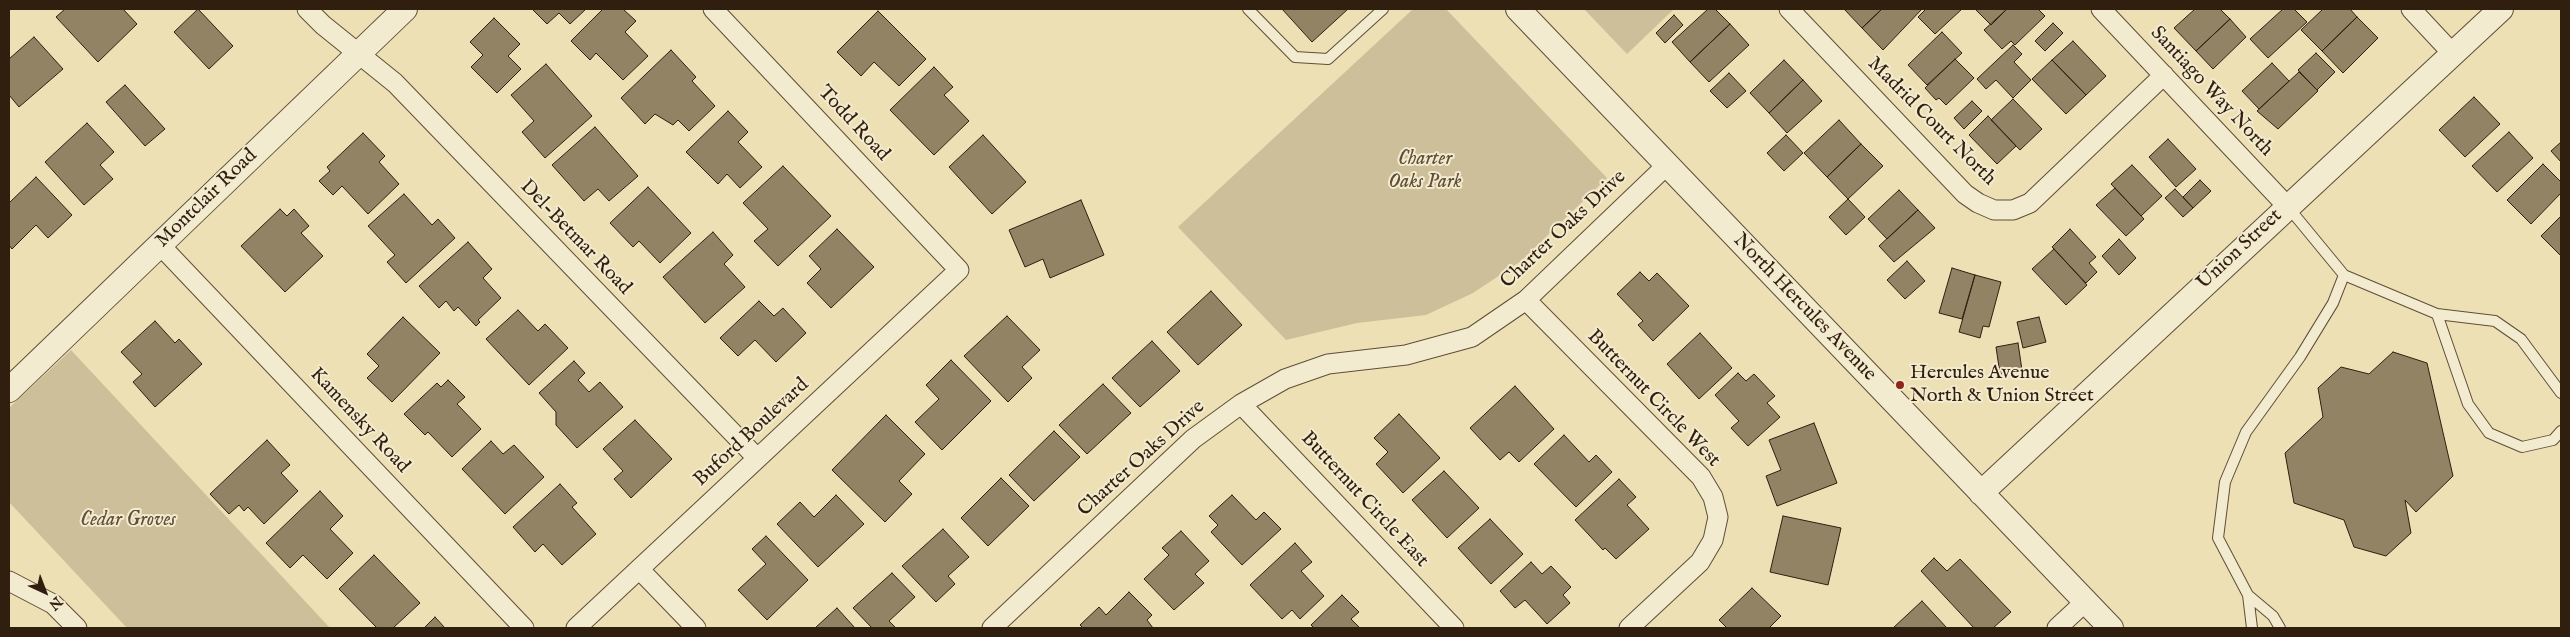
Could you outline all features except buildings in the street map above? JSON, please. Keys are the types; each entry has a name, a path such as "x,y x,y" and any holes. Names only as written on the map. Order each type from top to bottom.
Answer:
{"street":[{"name":"Del-Betmar Road","path":"307,9 322,25 394,83 757,458"},
{"name":"Montclair Road","path":"9,390 404,9"},
{"name":"Todd Road","path":"713,9 959,270"},
{"name":"North Hercules Avenue","path":"1518,9 2111,628"},
{"name":"Madrid Court North","path":"1789,9 1965,194 1978,203 1994,210 2013,210 2030,203 2164,75"},
{"name":"Santiago Way North","path":"2101,9 2287,206"},
{"path":"2411,9 2452,53"},
{"name":"Union Street","path":"1981,493 2287,206 2501,9"},
{"name":"Charter Oaks Drive","path":"992,628 1193,439 1241,404 1286,378 1328,364 1406,355 1472,336 1526,300 1667,165"},
{"name":"Kamensky Road","path":"160,244 524,628"},
{"name":"Buford Boulevard","path":"576,628 959,270"},
{"name":"Butternut Circle West","path":"1526,300 1700,477 1713,497 1718,517 1712,540 1700,562 1629,628"},
{"name":"Butternut Circle East","path":"1241,404 1454,628"},
{"path":"640,570 696,628"},
{"path":"9,581 53,604 77,628"},
{"path":"2057,628 2085,602"}],"lane":[{"path":"1248,9 1294,57 1328,59 1383,9"},
{"path":"2287,206 2344,275 2437,314 2495,321 2521,339 2561,394"},
{"path":"2252,628 2248,595 2218,538 2225,482 2246,432 2300,357 2333,303 2344,275"},
{"path":"2437,314 2468,404 2489,433 2522,447 2552,440 2561,431"},
{"path":"2248,595 2273,616 2280,628"}],"green space":[{"name":"Charter Oaks Park","path":"1413,9 1446,9 1607,178 1521,261 1473,293 1426,315 1357,323 1286,340 1178,227"},
{"path":"1584,9 1674,9 1627,54"},
{"name":"Cedar Groves","path":"71,350 330,628 127,628 9,502 9,408"}],"place":[{"name":"Hercules Avenue North & Union Street","path":"1900,385"}]}
